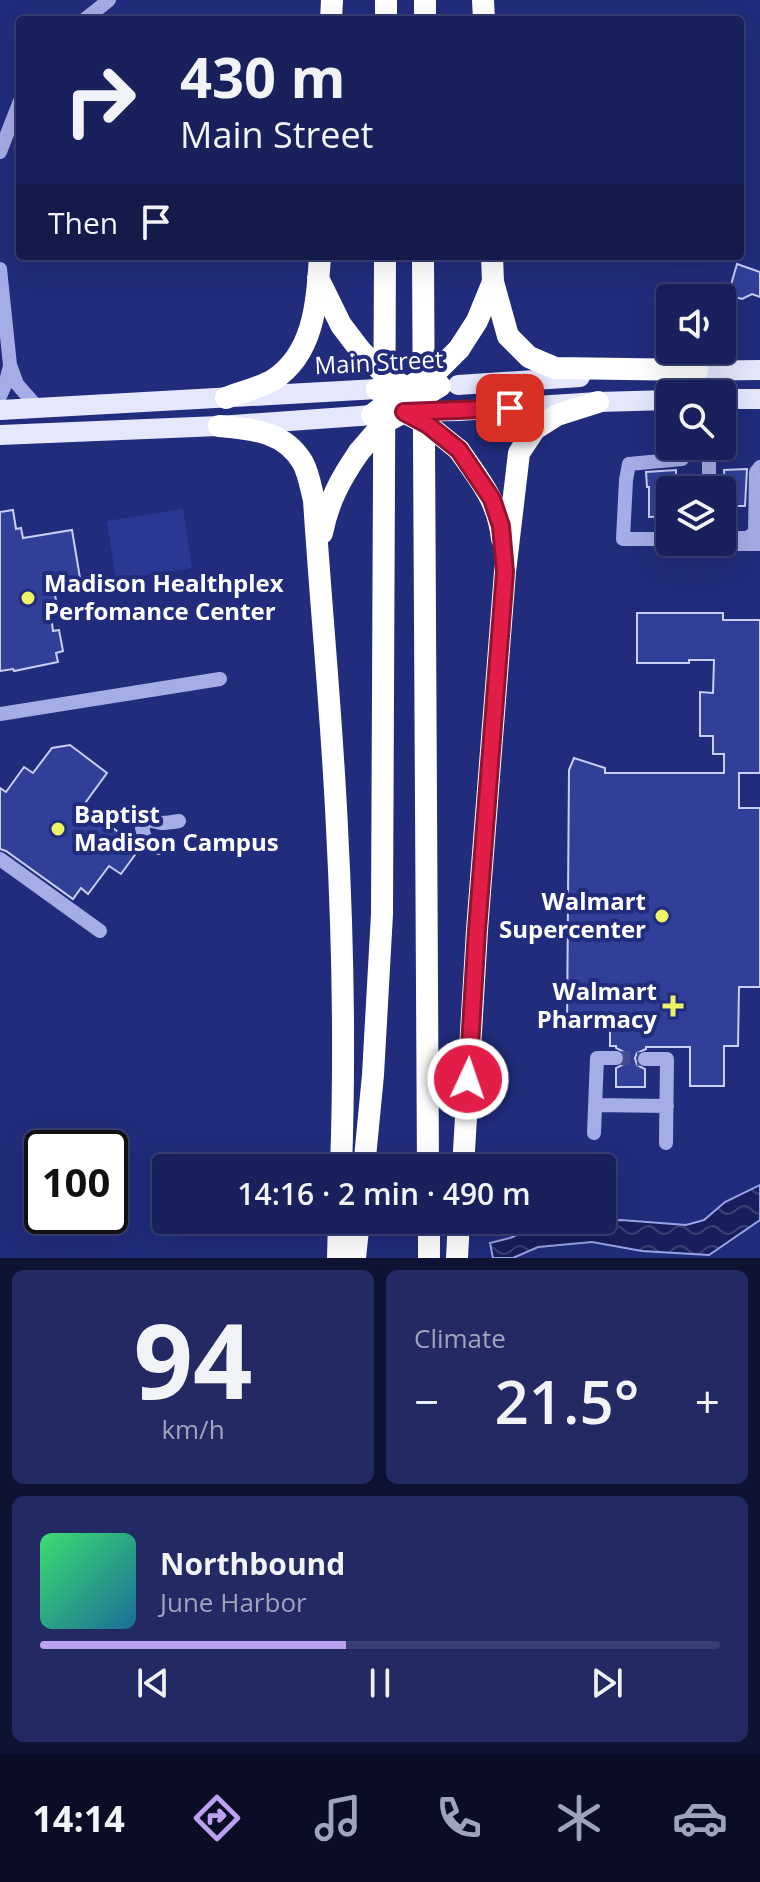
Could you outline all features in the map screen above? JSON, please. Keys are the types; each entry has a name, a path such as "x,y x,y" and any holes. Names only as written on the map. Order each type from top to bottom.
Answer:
{"highway":[{"path":"365,1154 382,914 385,260"},
{"path":"423,260 428,1154"},
{"path":"492,260 493,282 508,336 529,357 555,368 697,370"},
{"path":"319,267 341,325 386,376 399,399 459,450 492,499 501,526 505,572"},
{"path":"226,398 272,380 295,360 311,329 319,267"},
{"path":"366,416 399,399 438,370 459,349 477,321 493,282"},
{"path":"318,554 325,519 341,479 359,452 389,420 399,399 449,385"},
{"path":"464,1154 477,930 505,572 519,453 535,429 557,415 598,402"},
{"path":"219,426 252,429 273,435 288,444 304,464 314,500 339,874 344,1000 342,1154"},
{"path":"338,1258 339,1234"},
{"path":"355,1258 358,1234"},
{"path":"429,1234 429,1258"},
{"path":"457,1258 458,1234"}],"main road":[{"name":"Main Street","path":"449,385 697,370 760,370"},
{"name":"Main Street","path":"0,410 226,398 399,399 459,411 656,400"},
{"path":"736,399 760,399"},
{"path":"0,435 366,416"}],"street":[{"path":"89,16 109,0"},
{"path":"2,143 16,110"},
{"path":"0,269 10,365 17,384 38,408"},
{"path":"0,396 10,365"},
{"path":"656,539 623,539 629,464 671,460"},
{"path":"736,538 747,538 755,533 756,472 760,467"},
{"path":"736,544 758,544 760,538"},
{"path":"0,714 220,679"},
{"path":"159,848 145,838 142,828 145,823 150,820 162,823 179,821"},
{"path":"0,859 100,931"},
{"path":"594,1133 597,1058 616,1058"},
{"path":"645,1059 667,1059 666,1143"},
{"path":"595,1105 667,1106"}],"shaded area":[{"path":"183,509 192,568 116,580 107,521"}],"water":[{"path":"760,1185 760,1220 709,1255 642,1251 592,1242 538,1247 513,1258 493,1258 490,1243 519,1234 616,1234 616,1220 621,1220 686,1225 704,1220 725,1202"}],"building":[{"path":"737,264 760,272 760,297 752,294 742,299 736,297 736,284 731,284"},
{"path":"747,469 745,506 736,506 736,476 724,476 724,470"},
{"path":"676,470 676,476 656,476 656,517 649,517 646,472"},
{"name":"Madison Healthplex Perfomance Center","path":"13,510 16,529 21,528 23,538 72,530 81,584 54,589 57,607 50,608 53,631 59,630 63,651 56,653 58,662 0,671 0,512"},
{"path":"637,613 723,613 723,620 760,620 760,773 739,773 739,808 760,808 760,987 739,987 738,1046 724,1046 724,1086 690,1086 690,1047 646,1047 635,1058 637,1065 645,1069 645,1087 616,1087 616,1068 624,1064 626,1057 616,1046 610,1046 610,1029 567,1029 569,770 574,758 605,768 605,773 724,773 724,754 713,754 713,736 700,736 700,692 713,693 714,660 637,663"},
{"name":"Baptist Madison Campus","path":"70,745 107,773 83,806 140,848 121,874 109,866 88,894 81,888 73,899 0,849 0,788 6,792 24,767 33,773 52,748"}],"tunnel":[{"path":"616,1058 645,1059"}],"place":[{"name":"Madison Healthplex Perfomance Center","path":"28,598"},
{"name":"Baptist Madison Campus","path":"58,829"},
{"name":"Walmart Supercenter","path":"662,916"},
{"name":"Walmart Pharmacy","path":"673,1006"}],"route":[{"path":"468,1079 505,572 501,526 492,499 459,450 428,425 404,412 510,408"}]}
